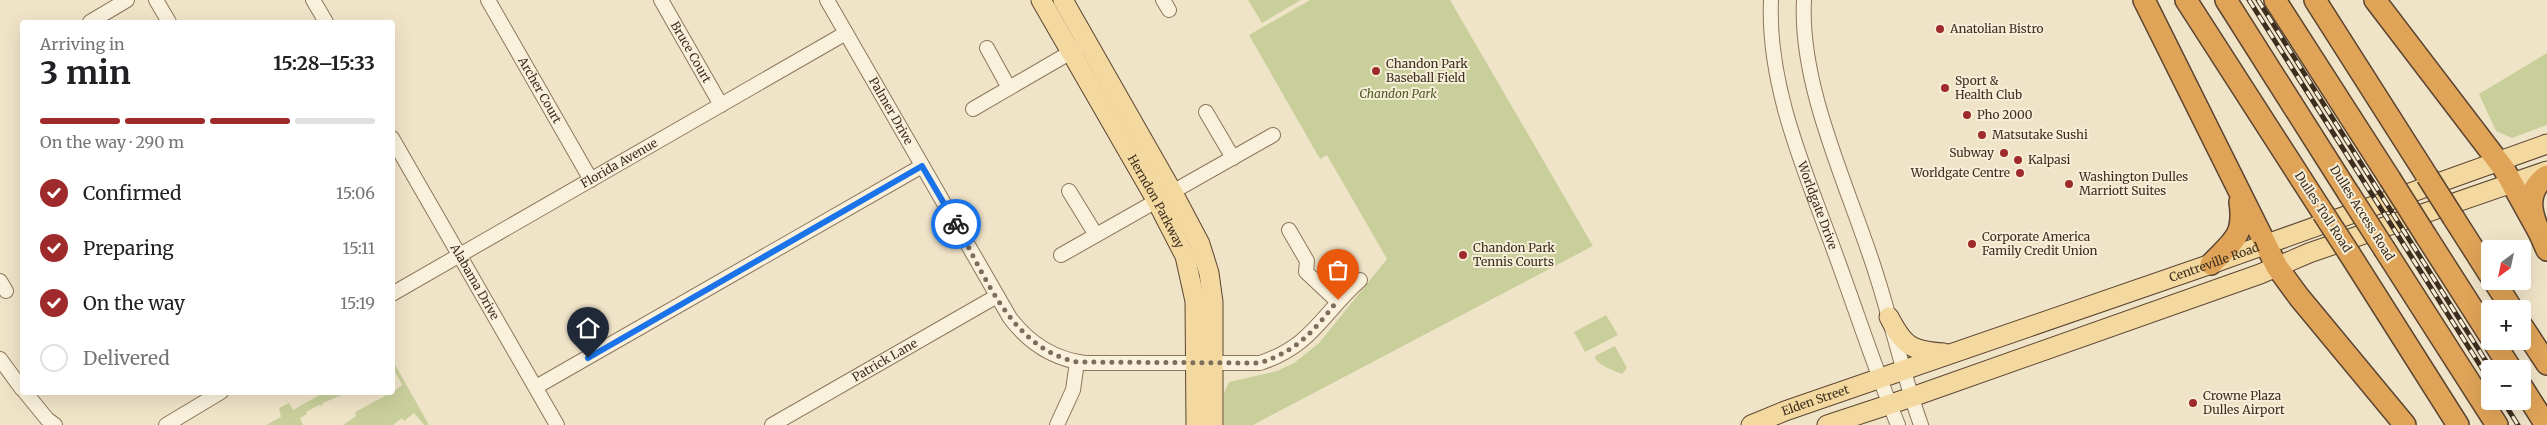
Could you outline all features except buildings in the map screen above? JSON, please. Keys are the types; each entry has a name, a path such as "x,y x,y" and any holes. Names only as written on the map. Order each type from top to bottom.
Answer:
{"highway":[{"path":"2144,0 2277,267 2299,297 2405,425"},
{"name":"Dulles Toll Road","path":"2186,0 2458,425"},
{"name":"Dulles Access Road","path":"2226,0 2497,425"},
{"path":"2277,0 2481,322"},
{"path":"2315,0 2481,261"},
{"path":"2375,0 2498,161 2512,182 2543,242"},
{"path":"2543,242 2531,206 2531,198 2536,186 2547,176"},
{"path":"2211,264 2241,229 2242,217 2238,192"},
{"path":"2531,340 2547,364"},
{"path":"2531,402 2546,425"}],"main road":[{"name":"Herndon Parkway","path":"1041,0 1079,47 1165,197 1190,272 1213,425"},
{"name":"Herndon Parkway","path":"1063,0 1079,47"},
{"name":"Centreville Road","path":"1881,378 2211,264 2547,144"},
{"path":"1827,425 1912,397 2277,267 2309,253 2547,171"},
{"path":"1888,317 1898,335 1912,348 1926,352 1950,353"},
{"name":"Herndon Parkway","path":"1196,425 1205,364"},
{"name":"Elden Street","path":"1751,425 1785,410 1881,378"}],"street":[{"path":"93,20 127,0"},
{"path":"156,0 168,20"},
{"path":"313,0 325,20"},
{"name":"Archer Court","path":"488,0 591,180"},
{"name":"Bruce Court","path":"661,0 721,105"},
{"name":"Palmer Drive","path":"827,0 1010,318 1029,340 1055,356 1077,362 1260,363 1288,352 1314,331 1338,300 1360,280"},
{"name":"Worldgate Drive","path":"1772,0 1775,56 1783,101 1801,158 1898,425"},
{"path":"1804,0 1804,28 1809,65 1831,143 1877,275 1921,425"},
{"name":"Florida Avenue","path":"395,292 846,33"},
{"path":"973,109 1079,47"},
{"path":"987,48 1009,88"},
{"path":"1206,112 1233,158"},
{"path":"1061,255 1273,135"},
{"name":"Alabama Drive","path":"395,143 557,425"},
{"path":"536,387 922,166"},
{"path":"1069,191 1096,236"},
{"path":"1289,230 1307,261 1306,272 1338,300"},
{"name":"Patrick Lane","path":"772,425 997,296"},
{"path":"0,359 20,386"},
{"path":"1057,425 1072,390 1077,362"},
{"path":"27,395 47,419 55,425"},
{"path":"166,425 216,395"}],"green space":[{"path":"1248,0 1301,0 1262,23"},
{"name":"Chandon Park","path":"1310,0 1450,0 1593,246 1253,425 1224,425 1224,393 1229,382 1277,371 1294,363 1319,343 1387,259 1327,155 1320,159 1249,35"},
{"path":"2547,53 2547,125 2512,138 2496,131 2479,94"},
{"path":"1606,315 1618,335 1585,352 1574,332"},
{"path":"1615,346 1627,368 1622,374 1603,366 1595,358 1595,356"},
{"path":"395,365 429,425 424,425 414,413 404,421 402,418 393,425 343,425 356,416 355,412 387,395 395,395 395,390 402,385 395,372"},
{"path":"319,395 342,395 306,412 307,414 300,418 303,425 266,425 281,417 279,408 289,403 293,410"}],"railway":[{"path":"2249,0 2481,367"},
{"path":"2258,0 2485,360"},
{"path":"2509,410 2518,425"}],"way so far":[{"path":"956,224 1017,328 1041,349 1069,361 1089,363 1260,363 1288,352 1302,343 1338,300"}],"place":[{"name":"Anatolian Bistro","path":"1940,29"},
{"name":"Chandon Park Baseball Field","path":"1376,71"},
{"name":"Sport & Health Club","path":"1945,88"},
{"name":"Pho 2000","path":"1967,115"},
{"name":"Matsutake Sushi","path":"1982,135"},
{"name":"Subway","path":"2004,153"},
{"name":"Kalpasi","path":"2018,160"},
{"name":"Worldgate Centre","path":"2020,173"},
{"name":"Washington Dulles Marriott Suites","path":"2069,184"},
{"name":"Corporate America Family Credit Union","path":"1972,244"},
{"name":"Chandon Park Tennis Courts","path":"1463,255"},
{"name":"Crowne Plaza Dulles Airport","path":"2193,403"}],"route":[{"path":"588,358 922,166 956,224"}]}
